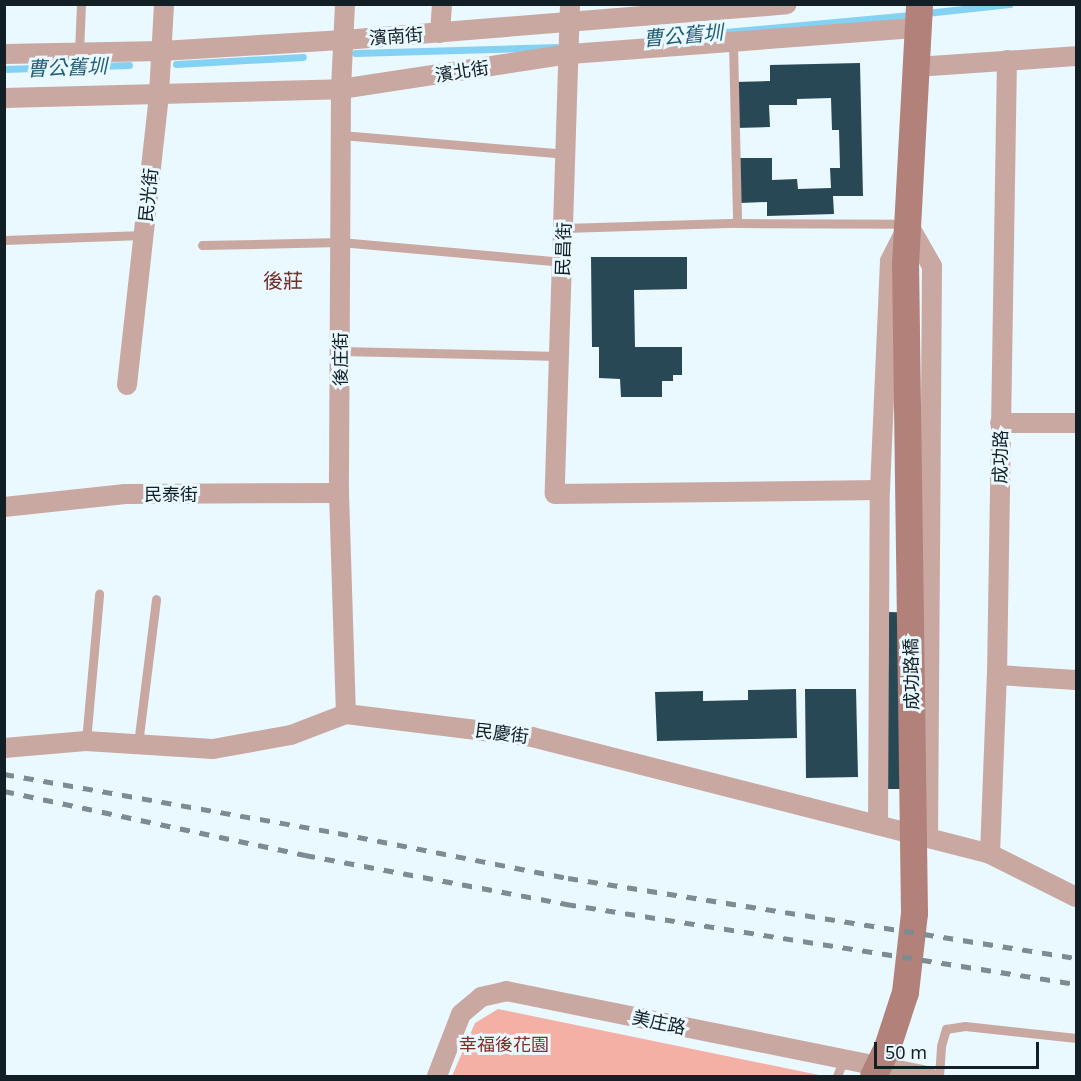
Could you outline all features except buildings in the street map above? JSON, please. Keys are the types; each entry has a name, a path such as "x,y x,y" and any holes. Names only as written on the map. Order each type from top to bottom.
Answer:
{"street":[{"name":"民光街","path":"127,385 159,94 164,4"},
{"name":"後庄街","path":"345,4 341,90 339,494 346,714"},
{"path":"440,33 442,4"},
{"name":"濱南街","path":"4,54 162,51 440,33 570,34 686,9 788,4"},
{"path":"878,825 880,490 890,261 908,224 919,16"},
{"name":"濱北街","path":"4,98 341,90 570,34 733,42 919,16"},
{"name":"民昌街","path":"570,34 555,494 880,490"},
{"path":"916,67 1077,56"},
{"name":"成功路","path":"990,854 997,675 1007,60"},
{"path":"908,224 932,266 928,838"},
{"name":"成功路橋","path":"873,1077 887,1047 905,992 914,913 905,264 908,224"},
{"path":"1000,423 1077,423"},
{"name":"民泰街","path":"4,507 125,494 339,494"},
{"path":"997,675 1077,680"},
{"name":"民慶街","path":"4,748 86,741 213,749 291,735 346,714 532,737 990,854 1077,897"},
{"name":"美庄路","path":"437,1077 461,1014 481,997 506,991 840,1068 928,1077"}],"lane":[{"path":"80,52 81,4"},
{"path":"733,42 737,223"},
{"path":"341,135 567,154"},
{"path":"564,228 737,223 908,224"},
{"path":"4,240 143,235"},
{"path":"202,246 340,242 563,262"},
{"path":"340,351 560,356"},
{"path":"86,741 99,594"},
{"path":"138,744 156,599"},
{"path":"939,1077 941,1046 946,1029 964,1026 1077,1038"}],"green space":[{"name":"幸福後花園","path":"498,1009 824,1076 452,1076 475,1023"}],"waterway":[{"name":"曹公舊圳","path":"926,13 1010,4"},
{"name":"曹公舊圳","path":"648,39 911,15"},
{"name":"曹公舊圳","path":"355,53 556,47"},
{"name":"曹公舊圳","path":"176,64 303,57"},
{"name":"曹公舊圳","path":"4,69 129,65"}],"railway":[{"path":"4,774 338,833 568,878 1076,958"},
{"path":"4,791 305,855 566,904 1076,984"}],"district":[{"name":"後莊","path":"283,280"}]}
